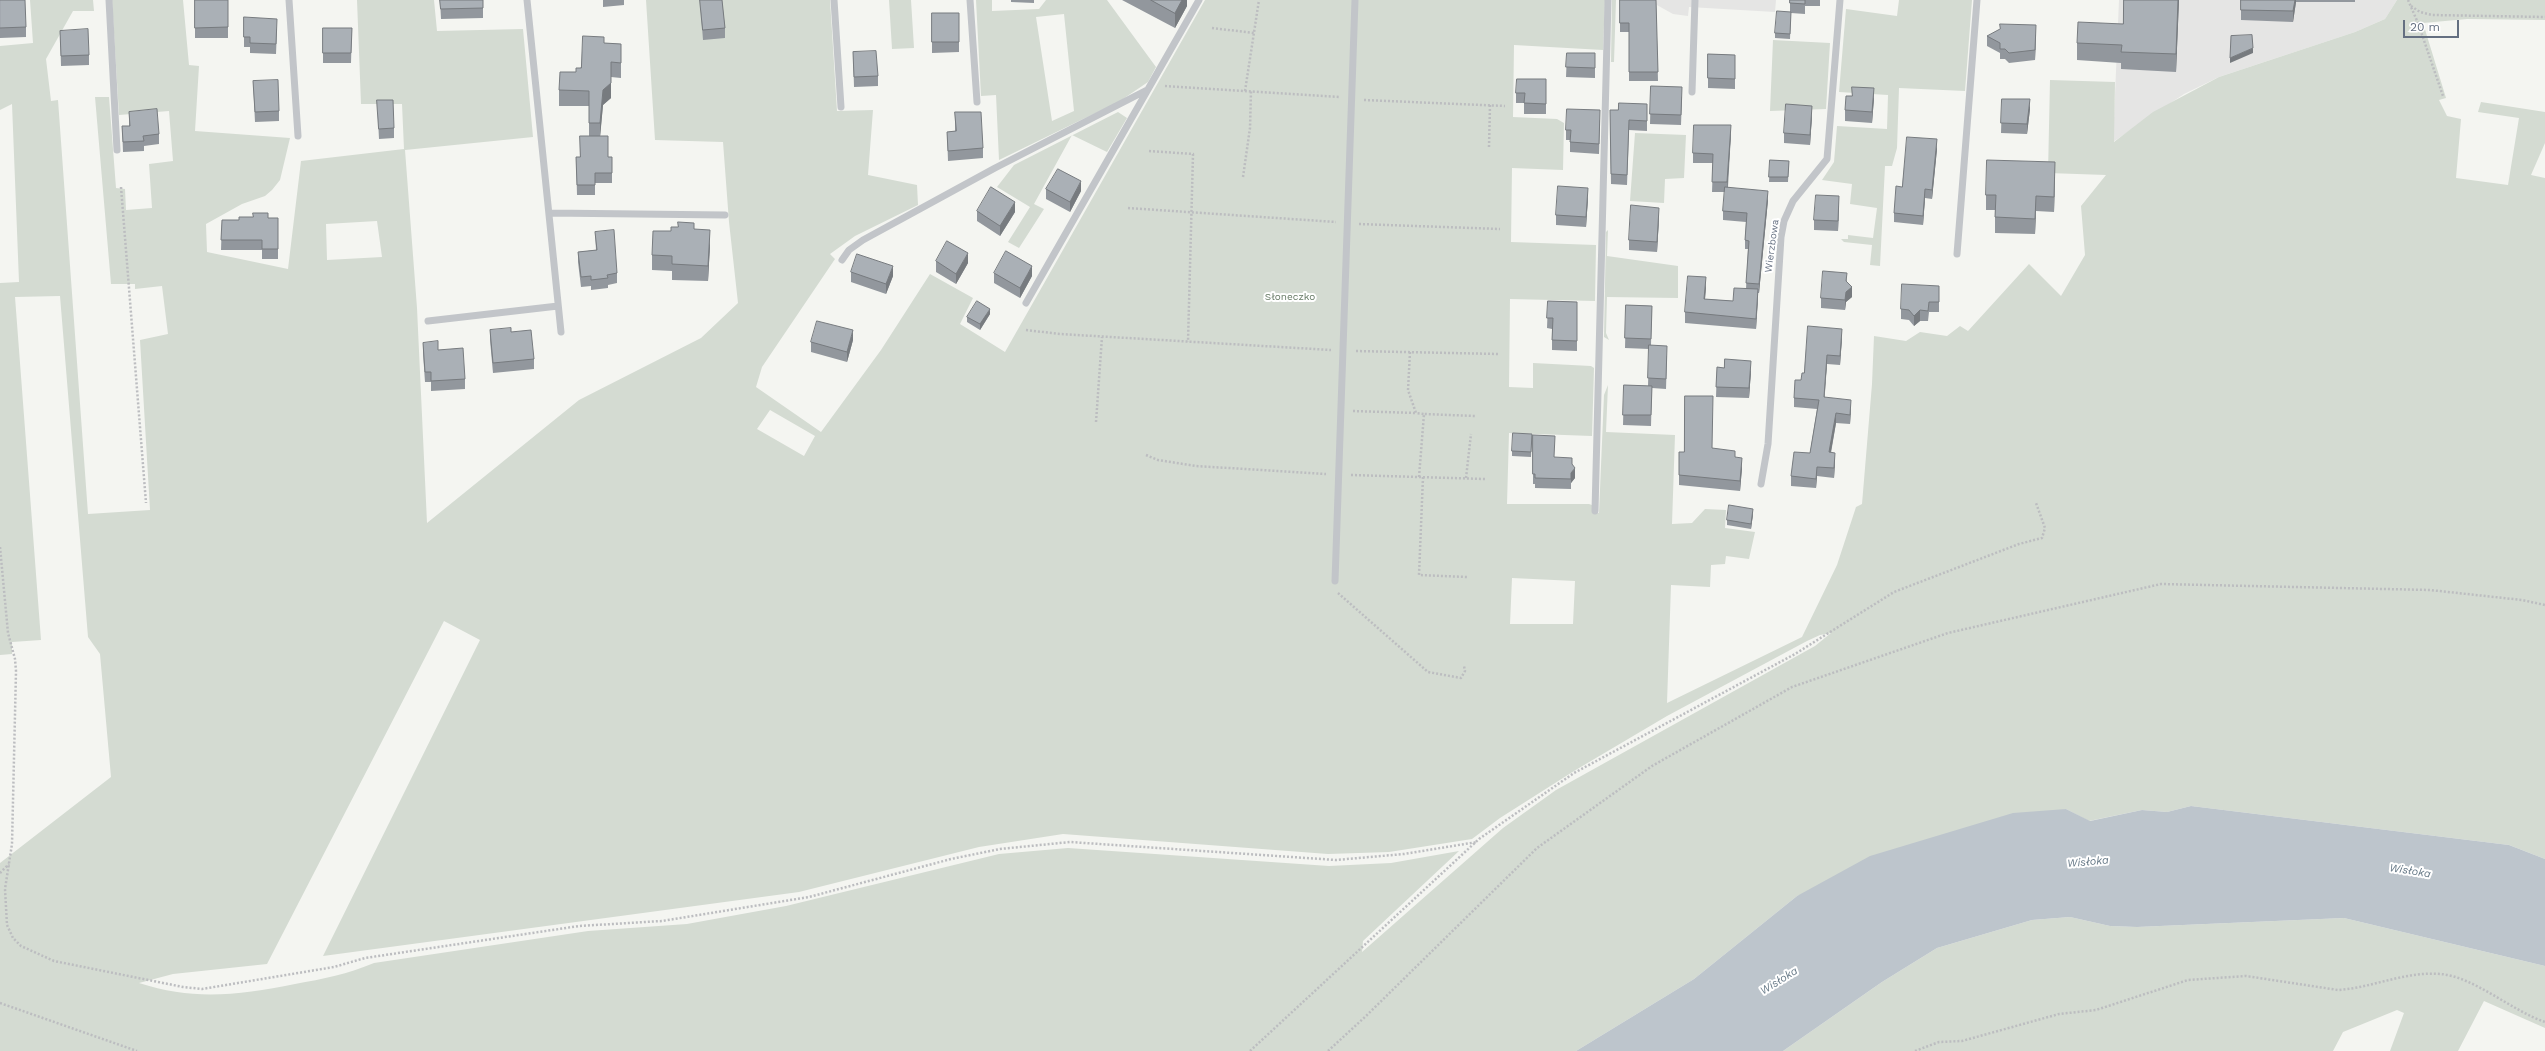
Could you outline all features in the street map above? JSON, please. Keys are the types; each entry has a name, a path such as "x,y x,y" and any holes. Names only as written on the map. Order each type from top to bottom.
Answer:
{"lane":[{"path":"109,0 117,150"},
{"path":"289,0 298,136"},
{"path":"527,0 561,332"},
{"path":"834,0 841,107"},
{"path":"970,0 977,102"},
{"path":"1026,303 1199,0"},
{"path":"1335,581 1356,0"},
{"path":"1595,511 1608,0"},
{"path":"1692,92 1695,0"},
{"name":"Wierzbowa","path":"1761,484 1768,434 1781,237 1784,221 1792,201 1827,159 1840,0"},
{"path":"1957,254 1977,0"},
{"path":"842,260 849,250 862,240 995,168 1147,90"},
{"path":"549,213 725,216"},
{"path":"428,321 558,306"}],"path":[{"path":"1245,91 1259,0"},
{"path":"2408,0 2443,96"},
{"path":"2411,6 2420,12 2432,15 2545,17"},
{"path":"1212,28 1254,33"},
{"path":"1165,86 1352,99 1505,106"},
{"path":"1242,177 1250,128 1251,91"},
{"path":"1488,147 1490,105"},
{"path":"1149,151 1193,154 1188,342"},
{"path":"121,187 146,503"},
{"path":"1128,208 1348,223 1500,229"},
{"path":"1026,330 1102,337 1343,350 1499,354"},
{"path":"1096,422 1102,337"},
{"path":"1410,352 1408,390 1416,413"},
{"path":"1341,411 1476,416"},
{"path":"1419,477 1424,414"},
{"path":"1466,478 1471,434"},
{"path":"1146,455 1158,460 1196,466 1338,475 1485,479"},
{"path":"1423,477 1419,575 1467,577"},
{"path":"1250,1051 1477,842 1519,810 1574,773 1794,654 1888,596 1963,565 2042,538 2045,528 2036,503"},
{"path":"0,547 8,633 16,659 12,844 6,889 7,925 13,938 21,946 54,960 183,987 202,989 283,977 388,955 579,926 662,921 809,897 951,859 1000,849 1070,842 1336,860 1404,854 1477,842"},
{"path":"1335,581 1335,587 1340,595 1408,654 1434,674 1460,678 1465,671 1464,666"},
{"path":"1328,1051 1537,848 1652,766 1792,687 1948,633 2161,584 2430,590 2508,598 2545,605"},
{"path":"0,873 9,864"},
{"path":"1915,1051 1939,1042 1962,1041 2059,1014 2096,1010 2188,980 2234,976 2338,990 2350,990 2407,976 2440,974 2464,980 2545,1022"},
{"path":"0,1003 137,1051"}],"shaded area":[{"path":"1655,0 1776,0 1775,12 1689,7 1688,16 1673,14 1655,4"},
{"path":"2119,0 2397,0 2385,19 2355,32 2219,77 2184,94 2113,142"}],"green space":[{"name":"Słoneczko","path":"30,0 93,0 94,11 73,11 46,59 51,101 58,100 88,514 150,510 140,340 168,334 162,286 135,289 135,284 111,284 95,97 109,97 116,188 125,189 126,210 152,208 149,164 173,161 169,111 119,115 112,0 183,0 189,65 199,66 195,131 290,138 280,180 272,190 265,196 242,204 206,224 207,252 288,269 301,161 404,149 402,104 361,104 357,0 434,0 437,31 523,29 533,137 405,150 417,308 427,523 579,400 701,338 738,303 729,222 723,142 655,140 646,0 830,0 837,111 873,110 868,175 917,185 918,205 855,236 830,254 835,259 762,367 756,387 821,432 881,350 930,274 973,298 960,324 1005,352 1205,0 1605,0 1603,50 1514,45 1513,117 1557,119 1564,123 1563,170 1512,168 1511,242 1596,245 1595,301 1510,299 1509,387 1533,388 1533,363 1591,366 1594,368 1592,436 1509,433 1507,504 1589,504 1592,505 1592,512 1599,513 1604,395 1608,385 1606,432 1675,435 1672,524 1692,523 1705,509 1726,510 1725,528 1755,532 1749,559 1726,556 1725,564 1711,565 1710,587 1671,585 1667,703 1802,637 1837,565 1856,507 1862,504 1872,384 1874,336 1906,341 1920,332 1947,336 1960,326 1968,331 2029,264 2061,296 2085,255 2081,206 2106,175 2048,173 2050,80 2115,82 2114,142 2153,112 2219,77 2355,32 2385,19 2397,0 2545,0 2545,20 2467,19 2423,23 2446,98 2439,100 2447,116 2461,119 2456,178 2508,185 2519,118 2478,112 2481,102 2545,112 2545,143 2531,175 2545,178 2545,859 2509,845 2191,806 2167,812 2142,810 2089,821 2066,809 1797,896 1694,979 1576,1051 0,1051 0,863 111,777 100,654 88,637 60,296 15,297 41,640 12,642 12,654 0,655 0,283 19,282 12,104 0,110 0,46 33,43","holes":["377,221 382,257 327,260 326,224","770,410 815,436 804,456 757,429","1512,578 1575,581 1573,624 1510,624","444,621 480,640 323,956 799,892 979,847 1063,834 1328,854 1389,852 1472,839 1500,818 1574,771 1667,716 1807,641 1820,635 1831,633 1815,646 1556,790 1503,828 1362,952 1363,941 1459,851 1391,863 1329,866 1068,848 999,854 786,906 687,924 588,931 374,963 325,978 255,991 198,994 159,989 139,983 173,974 267,964"]},
{"path":"889,0 911,0 914,48 892,49"},
{"path":"976,0 992,0 992,11 1039,9 1046,0 1107,0 1156,67 1148,82 1120,101 999,160 996,95 981,96","holes":["1064,14 1074,111 1052,121 1036,17"]},
{"path":"1612,0 1616,0 1614,62 1611,62"},
{"path":"1899,0 1972,0 1965,91 1899,88 1897,148 1892,166 1885,166 1880,266 1870,265 1872,245 1844,242 1841,239 1848,239 1848,235 1873,238 1877,208 1850,204 1852,184 1822,180 1834,162 1837,126 1887,129 1888,95 1839,92 1846,9 1897,16"},
{"path":"1773,40 1830,43 1826,109 1770,111"},
{"path":"1118,112 1127,118 1107,152 1072,135"},
{"path":"1635,133 1686,135 1684,178 1665,179 1664,203 1630,201"},
{"path":"1072,136 1034,204 1044,209 1019,248 1008,242 1030,207 997,187 1014,165"},
{"path":"1608,230 1607,256 1678,266 1678,298 1607,297 1606,333 1609,340 1604,337 1606,232"},
{"path":"2070,917 2110,926 2137,927 2344,918 2545,966 2545,1028 2484,1001 2458,1051 2390,1051 2404,1013 2397,1010 2343,1032 2333,1051 1783,1051 1882,982 1937,948 2032,920"}],"water":[{"name":"Wisłoka","path":"2191,806 2509,845 2545,859 2545,966 2344,918 2137,927 2110,926 2070,917 2032,920 1937,948 1882,982 1783,1051 1576,1051 1694,979 1797,896 1870,856 2013,813 2066,809 2090,821 2142,810 2167,812"}],"building":[{"path":"0,0 25,0 26,27 0,28"},
{"path":"195,0 228,0 228,27 195,28"},
{"path":"440,0 483,0 483,8 441,9"},
{"path":"700,0 722,0 725,28 703,30"},
{"path":"1151,0 1182,0 1175,13"},
{"path":"1620,0 1656,0 1658,72 1629,72 1629,23 1620,23"},
{"path":"1790,0 1805,0 1805,4 1790,3"},
{"path":"2124,0 2178,0 2176,54 2121,52 2122,45 2077,43 2078,22 2123,24"},
{"path":"2241,0 2295,0 2293,11 2241,10"},
{"path":"1777,11 1791,12 1790,34 1775,33"},
{"path":"932,13 959,13 959,42 932,42"},
{"path":"244,17 277,19 276,44 250,43 250,37 244,37"},
{"path":"2000,24 2036,25 2035,50 2009,53 2005,49 2000,49 2000,43 1987,36 2000,29"},
{"path":"323,28 352,28 351,53 323,53"},
{"path":"88,29 89,55 61,56 60,31"},
{"path":"2252,35 2253,48 2230,58 2231,36"},
{"path":"583,36 604,37 604,43 621,44 621,63 611,62 611,83 603,90 600,123 589,123 589,91 559,90 560,72 576,72 576,68 581,68"},
{"path":"876,51 878,76 854,77 853,52"},
{"path":"1567,53 1595,53 1595,68 1566,67"},
{"path":"1708,54 1735,55 1735,79 1708,78"},
{"path":"1517,79 1546,79 1546,104 1524,103 1525,93 1516,93"},
{"path":"278,80 279,111 255,112 253,81"},
{"path":"1651,86 1682,87 1681,115 1650,114"},
{"path":"1852,87 1874,88 1872,112 1845,110 1846,96 1852,96"},
{"path":"2002,99 2030,99 2027,124 2001,123"},
{"path":"377,100 393,100 394,128 379,129"},
{"path":"1619,103 1647,104 1647,121 1629,120 1627,175 1611,174 1610,110 1618,110"},
{"path":"1786,104 1812,106 1810,135 1784,133"},
{"path":"157,109 159,134 143,136 144,141 123,142 122,126 130,126 129,112"},
{"path":"1567,109 1600,110 1599,144 1570,142 1571,130 1566,130"},
{"path":"955,112 981,112 983,148 948,151 947,132 956,131"},
{"path":"1694,125 1731,125 1727,182 1712,182 1713,154 1693,153"},
{"path":"580,136 608,136 608,157 612,157 612,173 595,173 595,185 577,185 576,157 580,157"},
{"path":"1907,137 1937,139 1932,190 1925,189 1923,216 1894,213 1896,186 1902,187"},
{"path":"1770,160 1789,161 1788,177 1769,177"},
{"path":"1987,160 2055,162 2054,197 2036,196 2035,219 1995,217 1996,195 1986,195"},
{"path":"1058,169 1081,181 1070,202 1046,189"},
{"path":"1558,186 1588,188 1586,217 1556,215"},
{"path":"991,187 1015,202 1000,226 977,211"},
{"path":"1725,187 1768,191 1759,284 1746,283 1749,241 1745,240 1747,213 1723,211"},
{"path":"1816,195 1839,196 1838,221 1814,220"},
{"path":"1631,205 1659,208 1657,242 1629,240"},
{"path":"253,213 268,213 268,218 278,218 278,249 262,249 262,240 221,240 222,220 239,220 239,217 253,217"},
{"path":"678,222 694,223 694,229 710,230 708,266 672,264 672,256 652,255 653,231 671,231 671,227 678,227"},
{"path":"614,230 617,273 607,275 608,278 591,280 591,276 581,277 578,252 597,250 595,232"},
{"path":"947,241 968,253 956,274 936,261"},
{"path":"1006,251 1032,266 1020,288 994,273"},
{"path":"857,254 893,266 886,284 851,272"},
{"path":"1823,271 1847,273 1846,281 1852,287 1846,292 1845,300 1821,298"},
{"path":"1688,276 1706,277 1704,299 1733,301 1734,288 1758,289 1756,319 1685,312"},
{"path":"1902,284 1939,286 1939,302 1929,302 1928,311 1920,310 1914,316 1909,310 1901,309"},
{"path":"977,301 990,309 980,324 967,317"},
{"path":"1548,301 1577,302 1577,341 1552,340 1553,318 1547,318"},
{"path":"1626,305 1652,306 1651,339 1625,338"},
{"path":"817,321 853,330 847,352 811,342"},
{"path":"1808,326 1842,329 1840,356 1827,355 1824,397 1851,400 1850,415 1836,413 1829,452 1835,453 1834,468 1817,467 1816,479 1791,476 1794,452 1810,453 1819,400 1794,398 1795,380 1801,380 1802,373 1804,373"},
{"path":"511,328 511,332 531,330 534,359 493,363 490,330"},
{"path":"438,341 438,350 463,348 465,379 431,381 431,372 425,372 423,343"},
{"path":"1649,345 1667,346 1666,379 1648,378"},
{"path":"1725,359 1751,361 1749,388 1716,387 1717,367 1724,368"},
{"path":"1624,385 1652,386 1651,415 1623,415"},
{"path":"1685,396 1713,396 1712,448 1735,451 1735,457 1742,458 1740,481 1679,475 1679,452 1684,452"},
{"path":"1513,433 1532,434 1531,452 1512,451"},
{"path":"1533,435 1555,436 1554,457 1572,458 1572,464 1575,468 1571,473 1571,479 1535,478 1535,474 1533,474"},
{"path":"1729,505 1753,509 1751,524 1727,520"}]}
